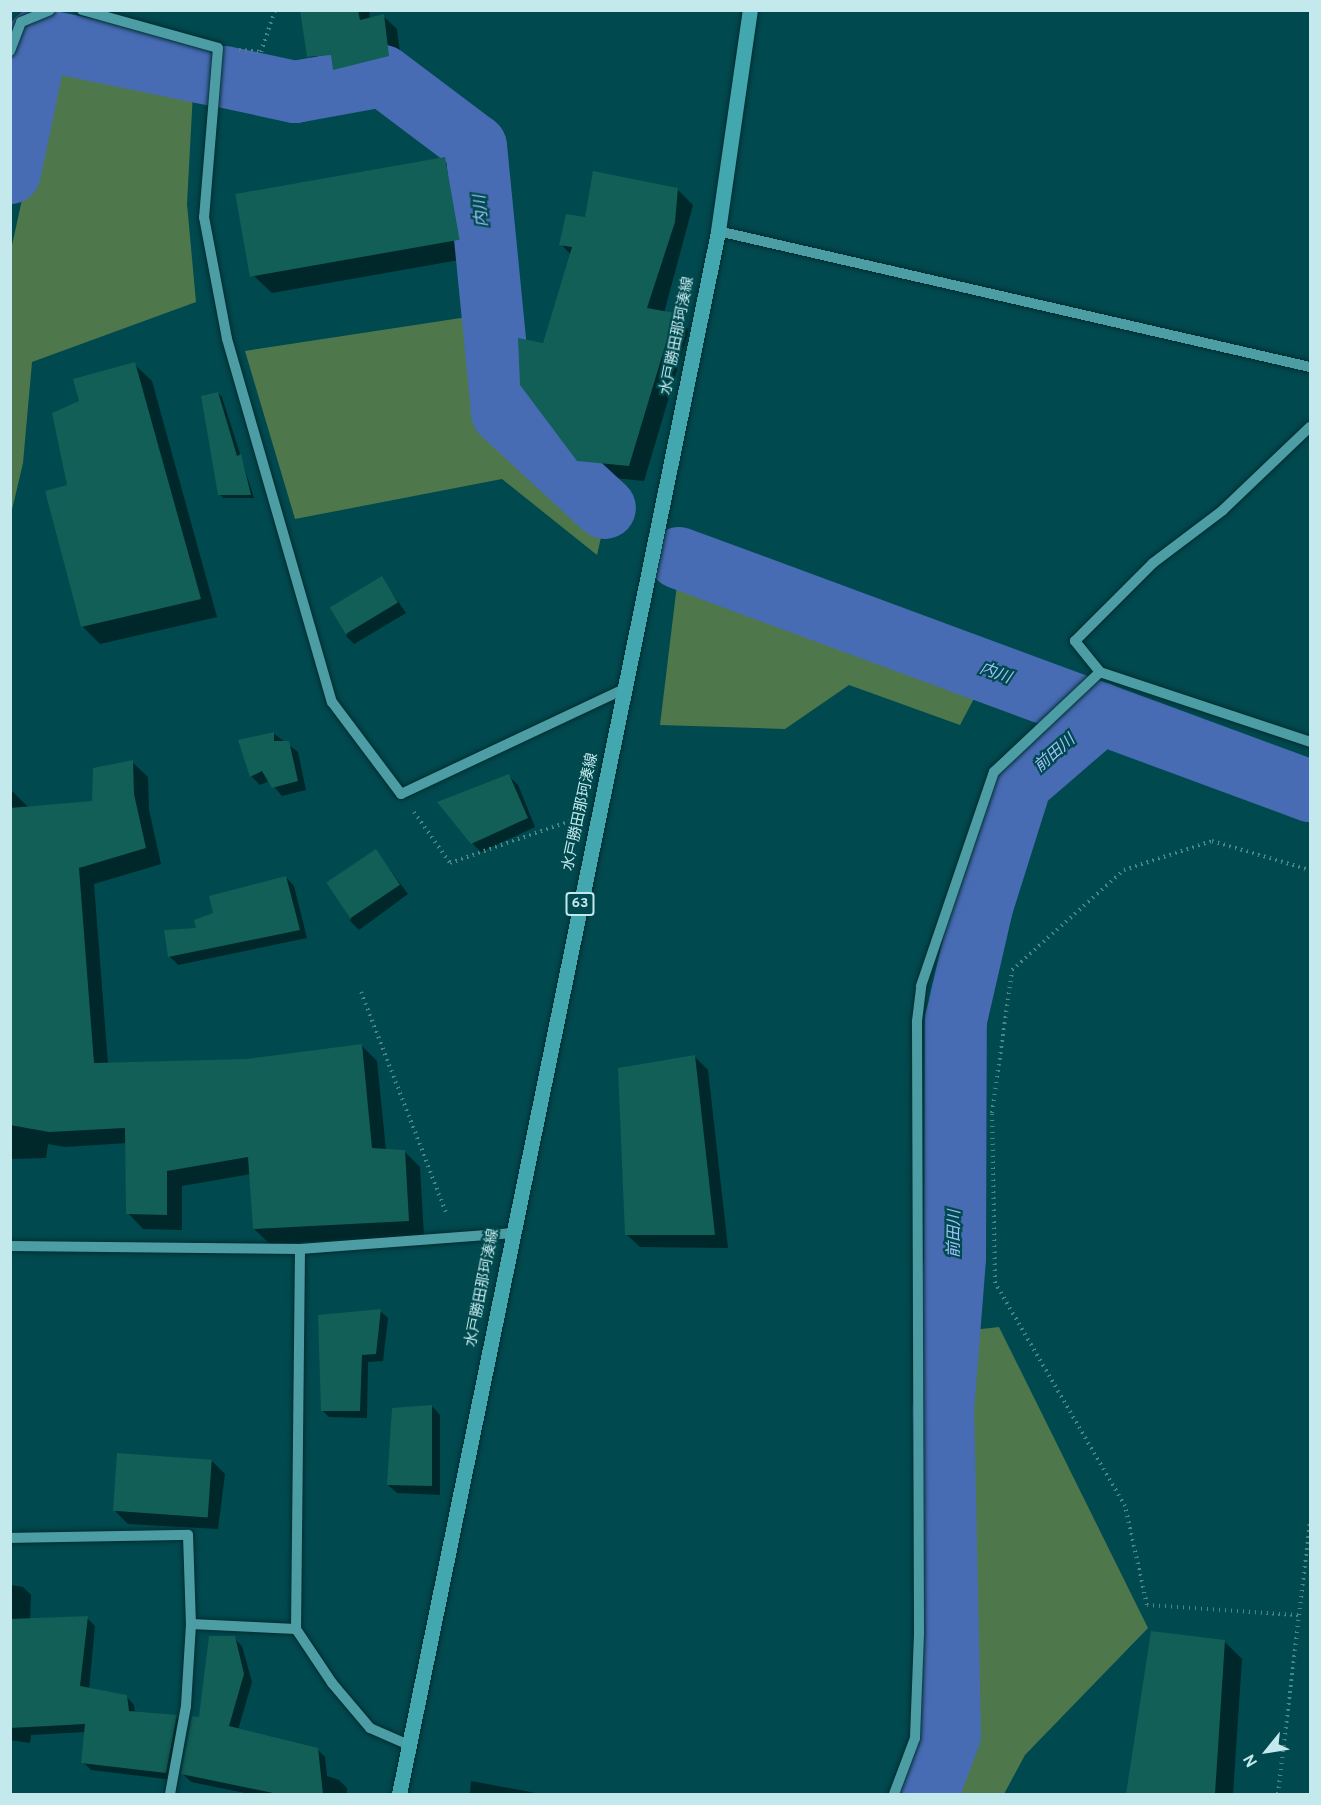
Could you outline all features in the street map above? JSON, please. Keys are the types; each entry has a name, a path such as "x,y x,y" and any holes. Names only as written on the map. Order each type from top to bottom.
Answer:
{"main road":[{"name":"水戸勝田那珂湊線","path":"399,1794 718,231 750,10"}],"street":[{"path":"10,51 21,22 50,10"},
{"path":"82,10 218,48 204,218 227,339 332,702 401,794 624,689"},
{"path":"718,231 1311,367"},
{"path":"1311,427 1223,510 1154,563 1075,641 1100,672 1311,742"},
{"path":"894,1794 915,1738 916,1715 917,1021 921,986 994,772 1085,689 1100,672"},
{"path":"10,1246 300,1249 513,1233"},
{"path":"300,1249 296,1629 332,1683 370,1728 409,1745"},
{"path":"10,1538 188,1535 191,1624 186,1706 170,1794"},
{"path":"191,1624 296,1629"}],"path":[{"path":"218,48 261,52 275,10"},
{"path":"401,794 450,863 600,810"},
{"path":"1298,1615 1147,1605 1125,1506 995,1284 992,1113 1012,970 1124,870 1212,841 1311,870"},
{"path":"360,992 456,1238"},
{"path":"1278,1794 1311,1521"}],"green space":[{"path":"52,62 193,92 187,204 196,302 32,362 23,463 11,514 11,250"},
{"path":"474,316 493,421 604,524 597,555 502,479 295,519 245,351"},
{"path":"679,568 978,691 960,725 849,685 785,729 660,725"},
{"path":"999,1327 1148,1628 1025,1755 1004,1794 936,1794 963,1738 963,1331"}],"building":[{"path":"300,10 358,10 360,20 384,14 389,56 333,70 331,55 307,57"},
{"path":"445,157 460,240 250,277 235,194"},
{"path":"593,171 678,188 675,222 647,308 675,313 629,466 577,461 520,385 518,338 543,343 572,247 559,245 566,214 585,217"},
{"path":"135,362 201,599 81,627 45,491 67,485 52,413 79,401 73,379"},
{"path":"218,392 237,456 241,454 251,495 218,495 201,396"},
{"path":"382,576 398,603 346,634 330,607"},
{"path":"274,732 274,741 289,741 298,781 272,788 262,771 250,777 238,740"},
{"path":"133,760 134,794 146,848 79,868 94,1063 246,1059 362,1044 372,1148 405,1150 409,1221 253,1229 248,1157 167,1171 167,1215 126,1214 125,1128 49,1132 10,1125 10,808 92,801 93,768"},
{"path":"509,774 528,818 471,844 437,802"},
{"path":"376,849 400,885 350,918 326,883"},
{"path":"286,876 300,930 168,957 164,930 196,928 194,920 213,913 209,896"},
{"path":"695,1055 715,1235 625,1235 618,1068"},
{"path":"381,1309 376,1354 362,1355 360,1411 321,1411 318,1315"},
{"path":"432,1405 432,1486 387,1485 392,1408"},
{"path":"117,1453 212,1460 208,1517 113,1511"},
{"path":"88,1616 80,1686 127,1695 129,1711 177,1715 166,1773 81,1763 85,1724 10,1728 10,1619"},
{"path":"1151,1631 1225,1640 1215,1794 1126,1794"},
{"path":"209,1636 235,1636 244,1674 229,1726 318,1748 323,1794 278,1794 181,1774 192,1716 199,1717"}],"waterway":[{"path":"10,173 38,39 209,74"},
{"name":"内川","path":"225,77 295,92 383,76 476,146 502,413 605,508"},
{"path":"10,103 25,102"},
{"name":"内川","path":"679,558 1310,791"},
{"name":"前田川","path":"928,1794 950,1735 943,1411 955,1257 956,1020 982,907 1021,783 1101,714"}]}
